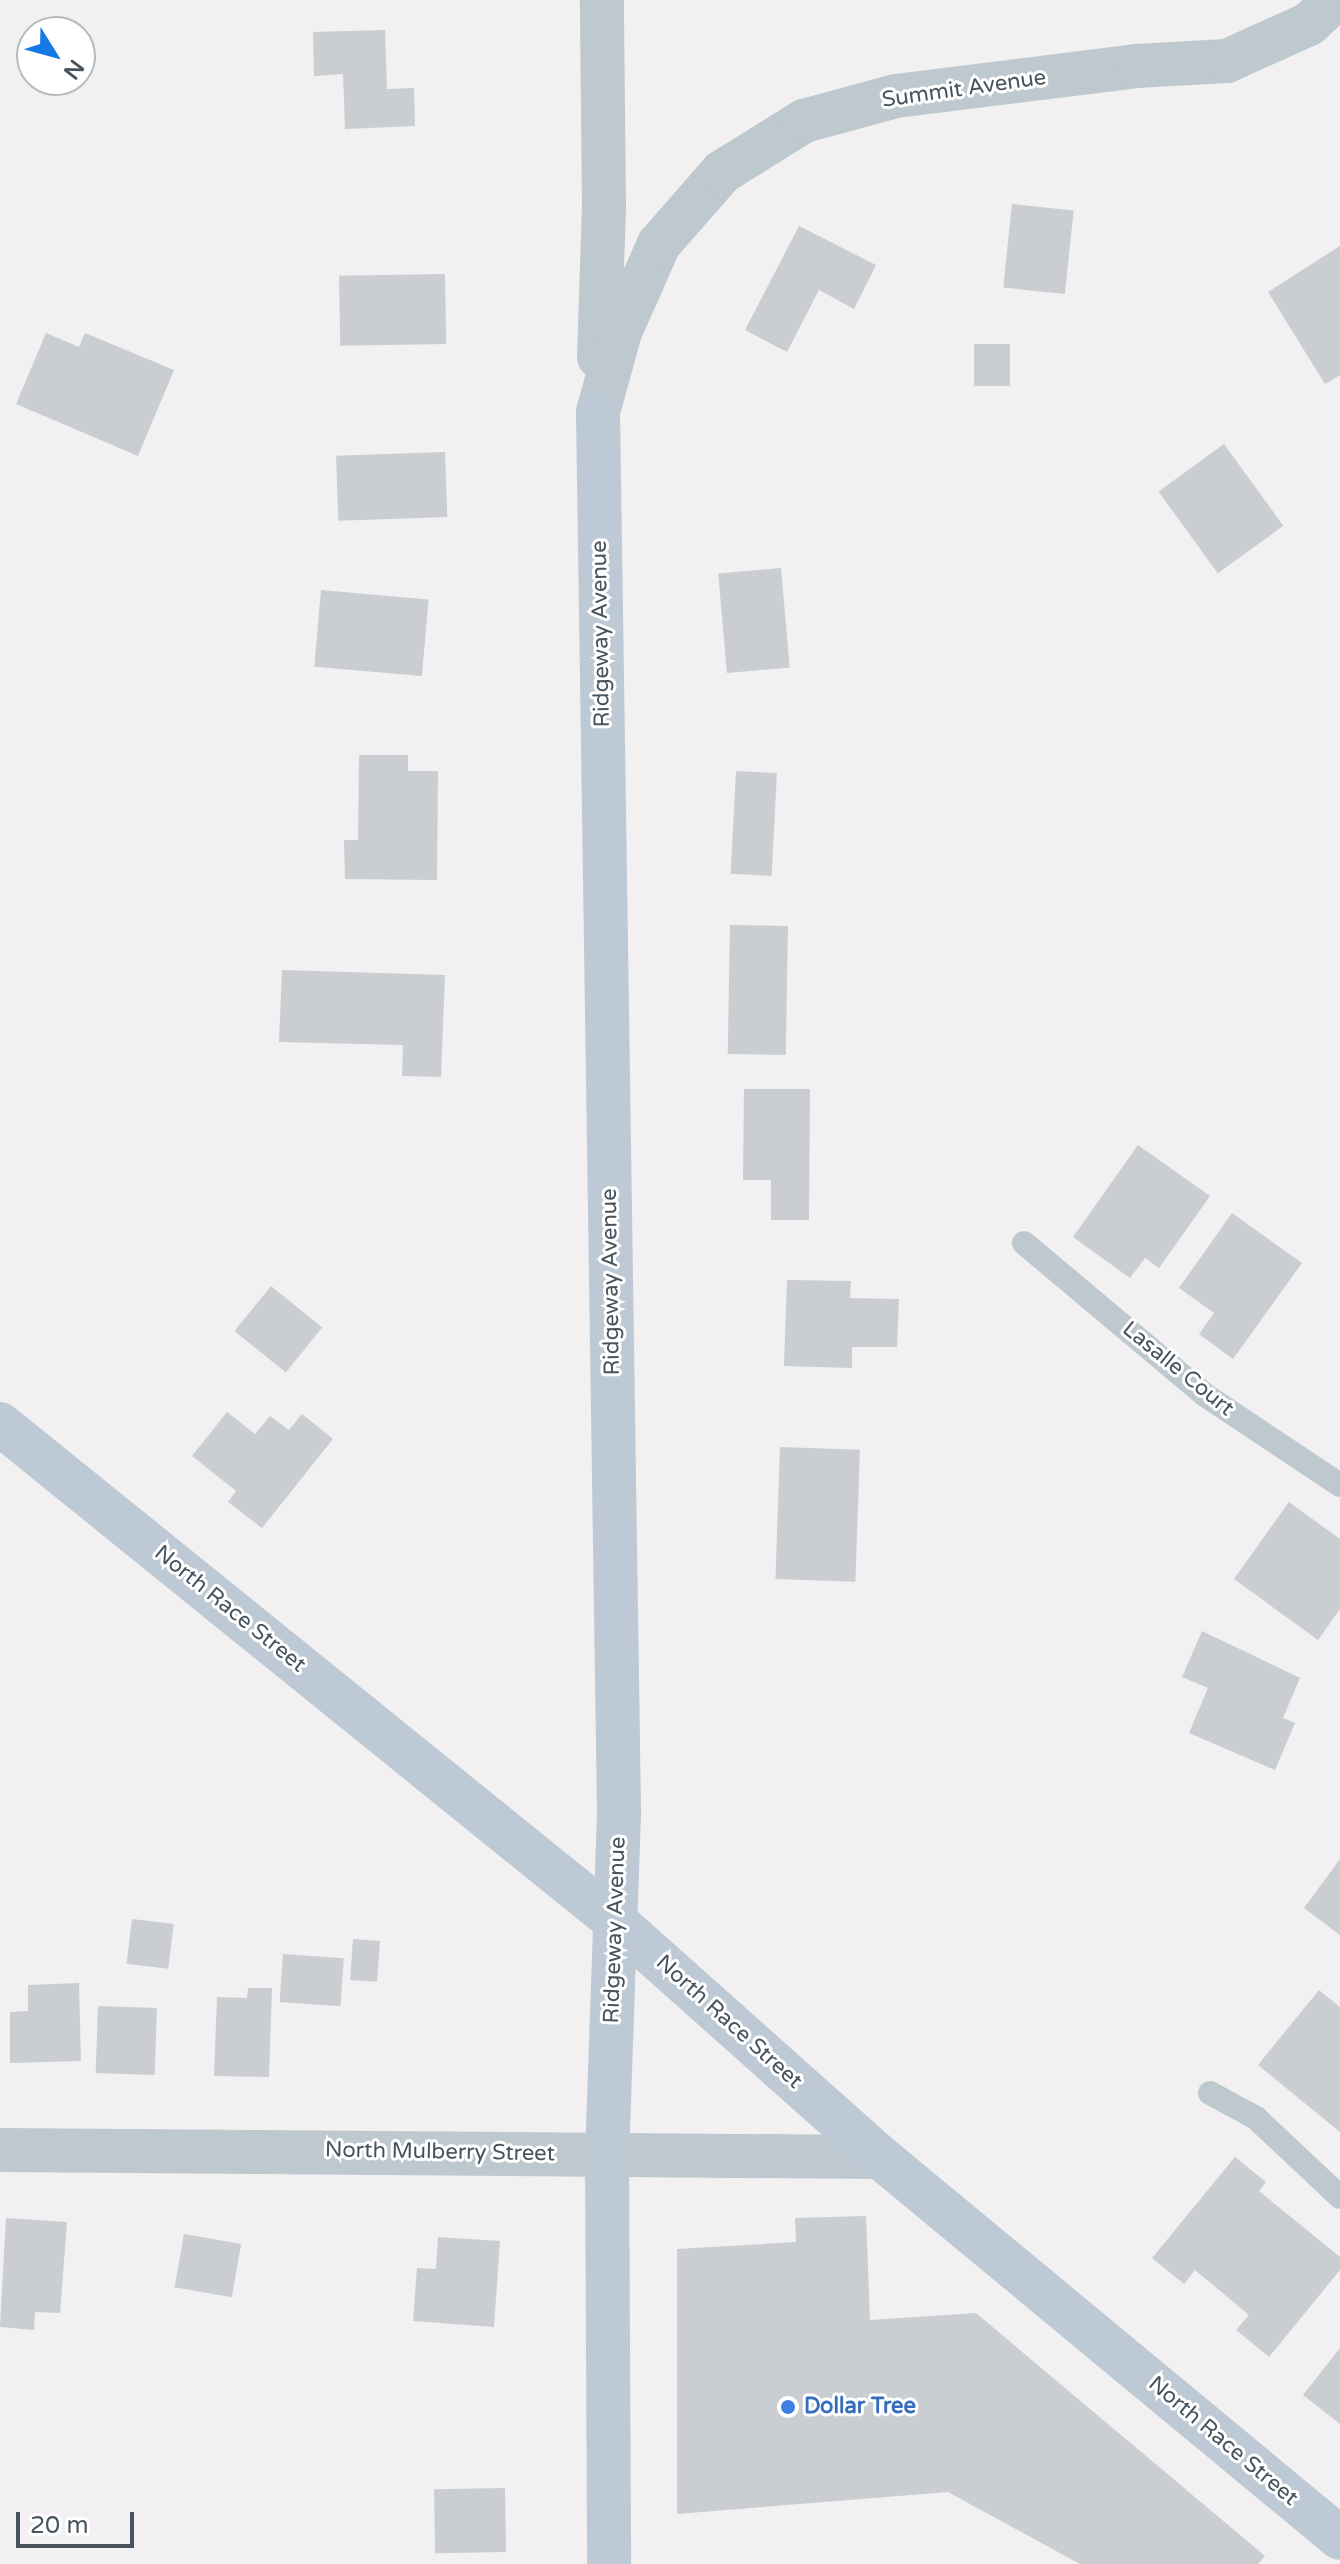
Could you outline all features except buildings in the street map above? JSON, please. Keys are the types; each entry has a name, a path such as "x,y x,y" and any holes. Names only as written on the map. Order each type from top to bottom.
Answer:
{"street":[{"name":"Ridgeway Avenue","path":"602,0 604,206 598,412 619,1814 607,2154 609,2564"},
{"name":"Summit Avenue","path":"598,412 620,332 659,244 722,172 804,121 896,96 1136,66 1227,61 1309,24 1335,0"},
{"name":"North Race Street","path":"0,1424 615,1921 880,2157 1340,2538"},
{"name":"North Mulberry Street","path":"0,2150 880,2157"}],"lane":[{"name":"Lasalle Court","path":"1024,1243 1205,1395 1340,1485"},
{"path":"1210,2093 1256,2118 1340,2197"}],"place":[{"name":"Dollar Tree","path":"788,2407"}]}
